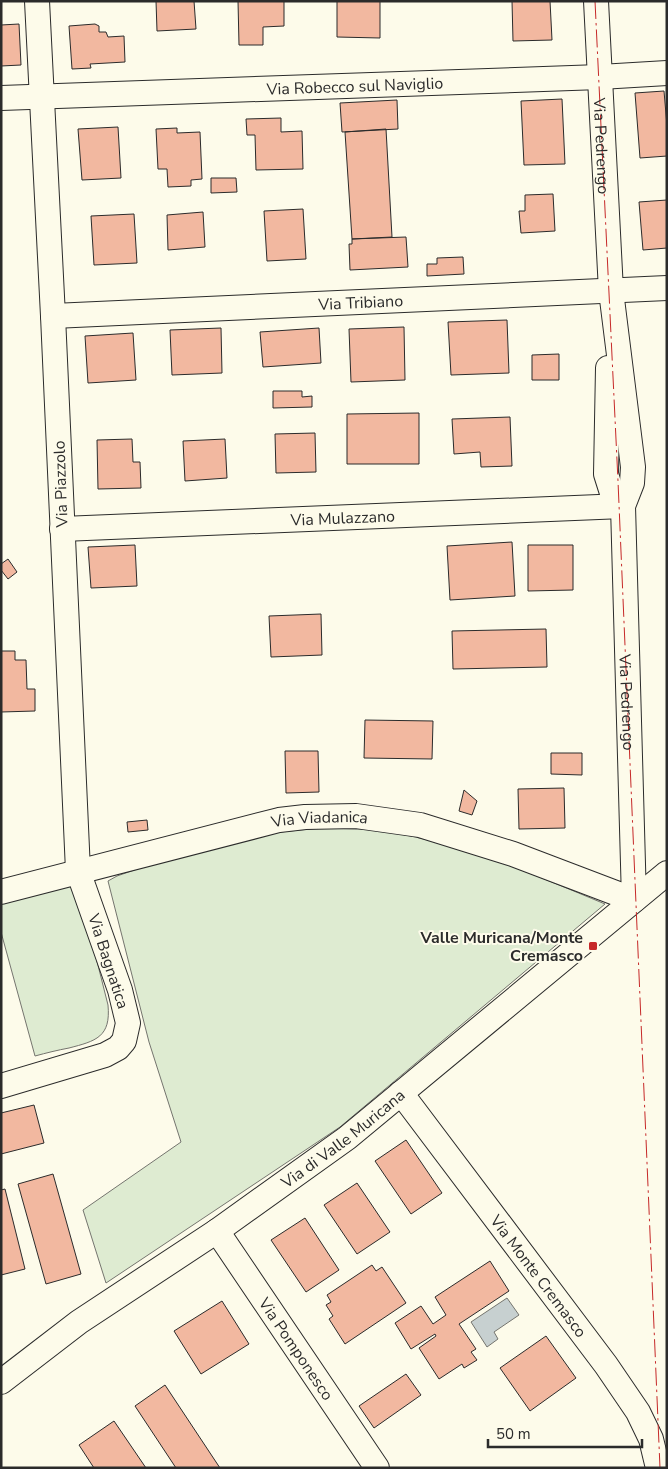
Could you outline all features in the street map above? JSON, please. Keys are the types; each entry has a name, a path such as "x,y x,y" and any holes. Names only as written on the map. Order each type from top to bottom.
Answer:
{"street":[{"name":"Via Piazzolo","path":"37,1 78,871"},
{"name":"Via Pedrengo","path":"596,1 611,290 606,464 611,490 623,506 634,900"},
{"name":"Via Robecco sul Naviglio","path":"42,96 600,77 667,73"},
{"path":"1,98 42,96"},
{"name":"Via Tribiano","path":"53,316 667,288"},
{"name":"Via Mulazzano","path":"62,529 623,506"},
{"name":"Via Viadanica","path":"1,892 278,820 305,817 356,816 429,828 513,854 634,900"},
{"name":"Via Bagnatica","path":"1,1086 105,1055 118,1048 124,1041 127,1033 128,1023 124,1002 78,871"},
{"name":"Via di Valle Muricana","path":"1,1382 79,1322 217,1231 325,1154 667,873"},
{"name":"Via Monte Cremasco","path":"401,1092 600,1357 638,1412 651,1439 658,1468"},
{"name":"Via Pomponesco","path":"217,1231 377,1468"}],"green space":[{"path":"320,828 380,831 445,844 499,862 605,904 340,1127 106,1283 83,1210 181,1142 149,1042 108,881 163,860 270,833"},
{"path":"77,882 108,1005 107,1024 100,1036 94,1040 35,1056 1,932 1,900"}],"shaded area":[{"path":"507,1298 519,1315 494,1332 498,1339 487,1347 471,1322"}],"building":[{"path":"156,1 194,1 196,29 157,31"},
{"path":"238,1 284,1 284,26 263,27 263,45 239,45"},
{"path":"337,1 380,1 380,38 337,37"},
{"path":"512,1 550,1 552,40 513,41"},
{"path":"19,24 21,65 1,66 1,25"},
{"path":"95,24 99,26 99,32 106,32 108,37 124,36 125,62 90,64 91,68 72,69 69,26"},
{"path":"664,91 667,156 640,158 635,93"},
{"path":"562,99 565,164 524,165 521,101"},
{"path":"397,100 398,129 342,132 340,103"},
{"path":"281,118 281,132 302,131 303,169 256,170 255,135 247,135 246,119"},
{"path":"118,127 121,178 82,180 78,129"},
{"path":"177,128 177,133 200,132 202,179 191,180 191,186 168,187 167,169 158,169 156,129"},
{"path":"386,129 392,237 352,239 345,132"},
{"path":"211,178 236,178 237,192 211,193"},
{"path":"553,194 555,231 521,233 519,211 525,211 525,195"},
{"path":"667,200 667,248 643,250 639,202"},
{"path":"303,209 306,259 267,261 264,211"},
{"path":"203,212 205,247 168,250 167,215"},
{"path":"134,214 137,263 94,265 91,216"},
{"path":"406,237 408,267 350,270 349,244 352,244 352,239"},
{"path":"463,257 464,274 427,276 427,264 437,264 437,258"},
{"path":"507,320 509,373 451,375 448,322"},
{"path":"404,327 405,380 351,382 349,329"},
{"path":"221,328 222,373 172,375 170,330"},
{"path":"319,328 321,363 263,367 260,332"},
{"path":"133,333 136,380 88,383 85,336"},
{"path":"559,354 559,380 532,380 532,355"},
{"path":"273,391 302,391 302,397 312,396 312,407 273,408"},
{"path":"419,413 419,464 347,464 347,414"},
{"path":"510,417 512,466 481,467 480,452 454,454 452,419"},
{"path":"315,433 316,472 276,473 275,434"},
{"path":"132,439 133,462 140,462 141,488 98,489 97,440"},
{"path":"225,439 227,478 185,481 183,441"},
{"path":"512,542 515,596 450,600 447,546"},
{"path":"135,545 137,586 91,588 88,547"},
{"path":"528,545 573,545 573,590 528,591"},
{"path":"8,559 17,572 8,579 1,570 1,564"},
{"path":"321,614 322,655 271,657 269,616"},
{"path":"546,629 547,667 453,669 452,631"},
{"path":"1,651 15,651 15,660 26,660 27,689 35,689 35,711 1,712"},
{"path":"365,720 433,721 432,759 364,758"},
{"path":"285,751 318,751 319,792 286,793"},
{"path":"551,753 582,753 582,775 551,774"},
{"path":"564,788 565,828 519,829 518,789"},
{"path":"464,790 477,801 472,815 459,811"},
{"path":"147,820 148,830 128,832 127,822"},
{"path":"34,1105 44,1143 1,1154 1,1113"},
{"path":"406,1140 442,1193 411,1214 375,1161"},
{"path":"53,1174 81,1274 46,1284 18,1184"},
{"path":"357,1183 390,1232 357,1254 324,1205"},
{"path":"5,1189 25,1269 1,1275 1,1190"},
{"path":"305,1218 339,1270 306,1292 271,1240"},
{"path":"490,1261 509,1291 459,1324 476,1349 471,1352 477,1360 464,1368 462,1364 439,1379 419,1348 436,1336 435,1334 411,1349 395,1323 421,1306 433,1324 446,1315 435,1297"},
{"path":"372,1265 376,1271 382,1267 406,1303 345,1344 329,1319 333,1316 326,1305 331,1302 327,1295"},
{"path":"222,1301 249,1344 201,1374 174,1331"},
{"path":"546,1336 576,1378 530,1411 500,1368"},
{"path":"406,1374 421,1395 374,1428 359,1406"},
{"path":"165,1385 220,1468 176,1468 135,1406"},
{"path":"114,1421 146,1468 94,1468 79,1445"}],"power":[{"path":"595,1 618,481 660,1468"}],"place":[{"name":"Valle Muricana/Monte Cremasco","path":"593,946"}]}
